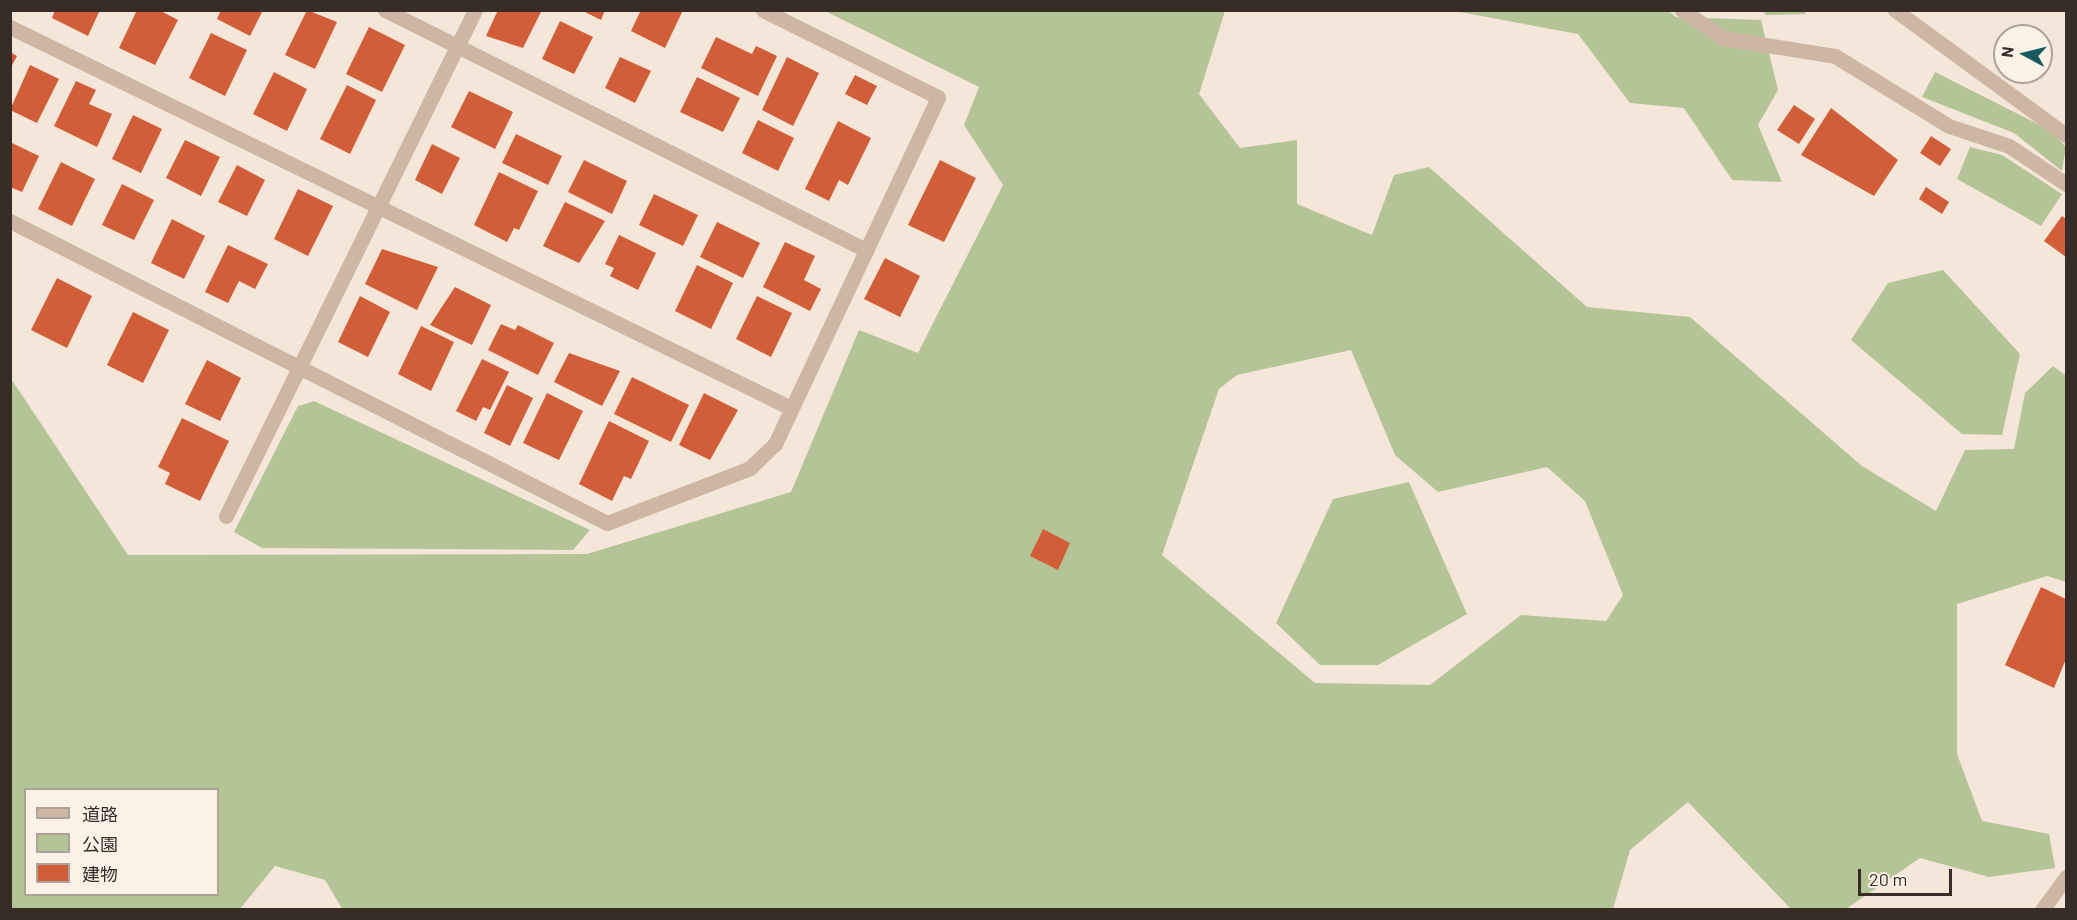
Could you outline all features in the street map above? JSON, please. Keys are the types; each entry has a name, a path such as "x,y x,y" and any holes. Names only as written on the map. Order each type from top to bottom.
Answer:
{"street":[{"path":"385,10 866,250"},
{"path":"226,516 475,10"},
{"path":"10,221 298,369 607,523 750,468 775,444 938,97 763,10"},
{"path":"1682,10 1722,38 1835,56 1949,126 2009,146 2067,184"},
{"path":"1894,10 2067,135"},
{"path":"10,27 791,408"},
{"path":"2042,909 2067,877"}],"green space":[{"path":"1667,10 1676,17 1761,20 1778,90 1758,125 1782,182 1732,180 1684,108 1630,103 1578,34 1454,11"},
{"path":"825,11 1225,11 1199,94 1240,148 1297,140 1297,204 1372,235 1394,175 1429,167 1587,307 1690,317 1862,466 1936,511 1965,450 2014,449 2025,393 2053,366 2066,376 2066,582 2047,576 1957,604 1957,754 1982,821 2049,834 2055,868 1989,877 1920,858 1846,909 1791,909 1688,802 1630,850 1613,909 343,910 325,880 275,866 240,909 11,909 10,377 128,555 587,554 791,492 859,330 918,353 1003,185 964,125 979,87","holes":["1351,350 1395,455 1438,492 1547,467 1585,501 1623,595 1606,621 1521,615 1430,685 1315,683 1162,555 1219,389 1237,375"]},
{"path":"1763,11 1804,11 1806,14 1766,15"},
{"path":"1935,72 2050,130 2066,147 2062,171 2014,133 1922,97"},
{"path":"1970,147 2002,155 2062,194 2041,226 1957,179"},
{"path":"1943,270 2020,354 2002,435 1962,434 1851,340 1888,283"},
{"path":"314,401 590,530 573,550 262,548 234,532 298,406"},
{"path":"1409,482 1467,614 1378,665 1320,665 1276,623 1333,499"}],"building":[{"path":"55,10 100,10 88,36 52,18"},
{"path":"137,10 159,10 178,20 155,65 119,48"},
{"path":"221,10 263,10 250,36 217,19"},
{"path":"307,10 337,22 315,69 285,55"},
{"path":"498,10 542,10 523,48 486,36"},
{"path":"581,10 605,10 601,20"},
{"path":"641,10 683,10 665,48 631,31"},
{"path":"560,21 593,37 574,74 542,59"},
{"path":"369,27 405,45 382,92 346,74"},
{"path":"211,33 247,50 225,96 189,78"},
{"path":"716,37 752,54 756,46 777,56 758,96 701,68"},
{"path":"10,52 17,56 10,69"},
{"path":"620,57 651,71 635,103 605,88"},
{"path":"787,57 819,73 793,126 762,110"},
{"path":"30,65 59,79 37,123 10,110"},
{"path":"274,72 307,89 287,131 253,114"},
{"path":"855,75 877,86 867,105 845,94"},
{"path":"697,77 740,98 723,132 680,112"},
{"path":"76,81 96,90 89,104 112,114 97,147 54,126"},
{"path":"347,85 376,100 350,154 320,139"},
{"path":"469,91 513,112 495,149 451,127"},
{"path":"1794,105 1815,119 1799,144 1777,130"},
{"path":"1831,108 1898,160 1874,196 1801,155"},
{"path":"133,115 162,129 141,173 112,159"},
{"path":"758,120 794,138 778,171 742,153"},
{"path":"838,121 871,138 848,185 839,180 829,201 805,189"},
{"path":"516,134 562,156 548,185 502,163"},
{"path":"1931,136 1951,149 1940,166 1920,153"},
{"path":"185,140 220,157 201,196 166,178"},
{"path":"10,142 39,156 22,192 10,187"},
{"path":"432,144 460,158 442,194 415,180"},
{"path":"584,160 627,181 612,214 568,192"},
{"path":"940,160 976,178 944,242 908,225"},
{"path":"61,162 95,179 72,226 38,209"},
{"path":"237,165 265,180 247,216 218,202"},
{"path":"499,172 538,191 519,230 514,228 507,242 474,225"},
{"path":"122,184 154,200 134,240 102,225"},
{"path":"1926,187 1949,202 1942,214 1919,199"},
{"path":"298,189 333,206 308,256 274,239"},
{"path":"654,194 698,215 683,246 639,225"},
{"path":"565,202 605,221 579,263 543,246"},
{"path":"2062,216 2066,219 2066,257 2044,241"},
{"path":"172,219 205,236 184,279 151,263"},
{"path":"717,222 760,243 743,278 700,257"},
{"path":"619,235 656,253 638,290 610,276 614,268 605,264"},
{"path":"785,242 815,256 804,280 821,289 810,311 763,287"},
{"path":"228,245 268,264 255,289 239,281 228,303 205,292"},
{"path":"382,249 438,267 417,310 365,284"},
{"path":"885,258 920,276 900,317 864,299"},
{"path":"697,265 733,283 711,329 675,311"},
{"path":"57,278 92,296 67,348 31,330"},
{"path":"455,287 491,305 472,345 430,325"},
{"path":"360,296 390,312 368,357 338,342"},
{"path":"757,296 792,313 771,357 736,339"},
{"path":"133,312 169,330 143,383 107,365"},
{"path":"501,324 515,330 518,325 554,343 538,375 488,350"},
{"path":"421,326 454,342 431,391 398,374"},
{"path":"569,353 620,371 602,406 554,382"},
{"path":"482,359 509,372 490,410 483,407 476,421 456,411"},
{"path":"207,360 241,378 220,421 185,404"},
{"path":"632,377 689,405 671,442 614,414"},
{"path":"507,385 533,398 510,446 484,433"},
{"path":"547,393 583,411 559,460 523,443"},
{"path":"704,393 738,410 710,460 679,445"},
{"path":"182,418 229,441 200,501 165,484 170,473 158,467"},
{"path":"609,421 649,441 631,479 624,476 612,501 579,484"},
{"path":"1043,529 1070,543 1058,570 1030,556"},
{"path":"2041,587 2066,599 2066,659 2054,688 2005,665"}]}
